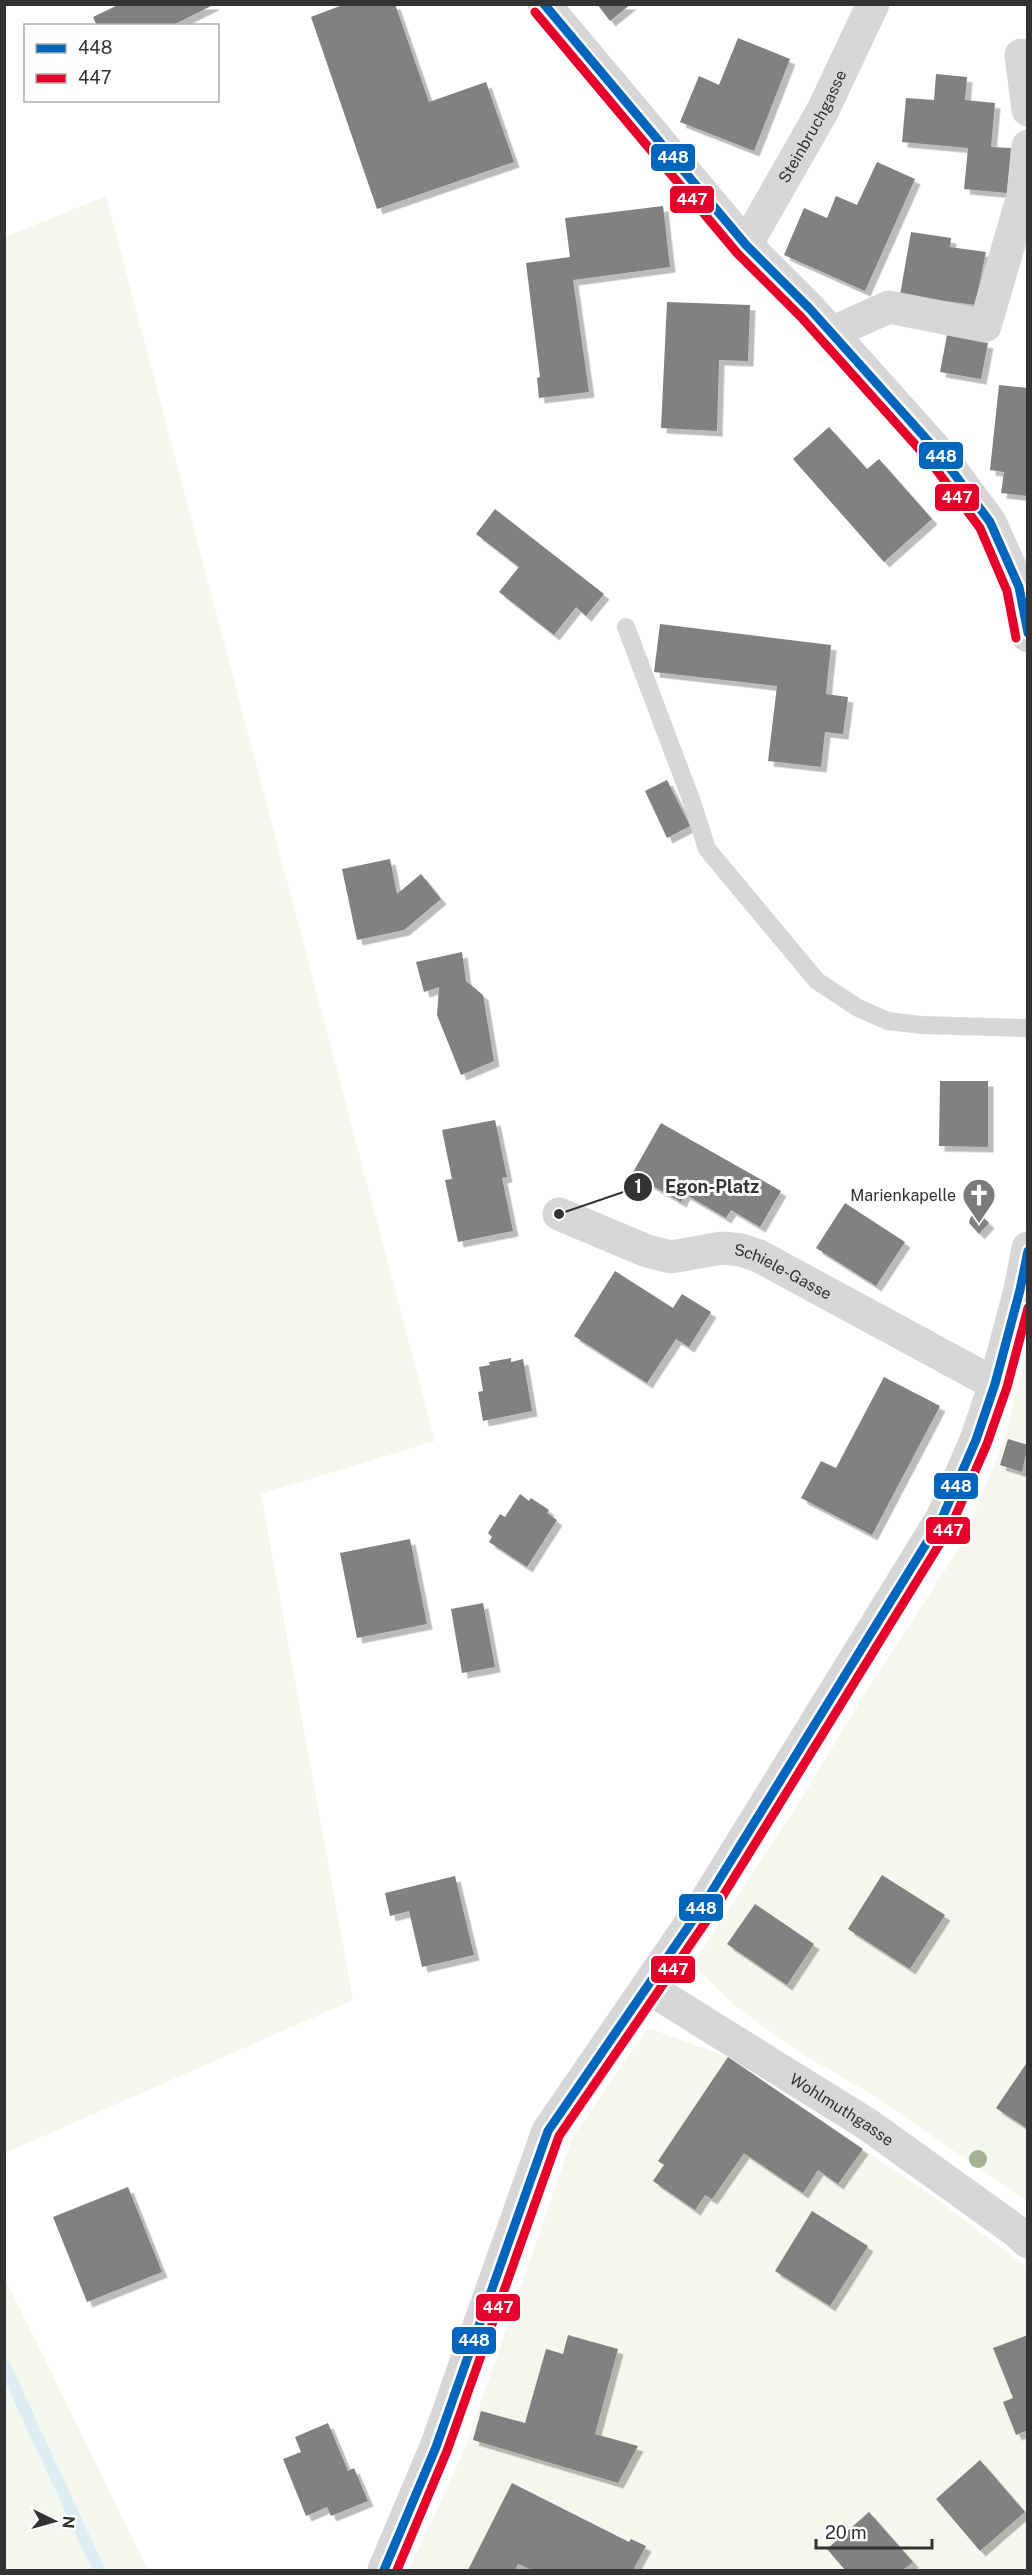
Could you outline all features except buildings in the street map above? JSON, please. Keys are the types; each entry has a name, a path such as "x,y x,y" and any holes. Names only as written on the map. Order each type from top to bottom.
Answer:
{"street":[{"path":"544,4 746,245 831,333 938,452 990,522 1018,587 1028,636"},
{"name":"Steinbruchgasse","path":"746,245 823,110 873,4"},
{"path":"1021,55 1028,110"},
{"path":"831,333 889,307 985,326 1023,196 1028,146"},
{"name":"Schiele-Gasse","path":"559,1214 647,1251 671,1257 722,1248 741,1250 759,1256 994,1384"},
{"path":"384,2571 436,2447 548,2131 706,1902 942,1518 975,1440 994,1384 1020,1290 1028,1248"},
{"name":"Wohlmuthgasse","path":"647,1987 867,2124 1028,2242"}],"lane":[{"path":"626,627 692,802 707,849 817,981 858,1008 888,1021 922,1025 1028,1028"}],"shaded area":[{"path":"106,196 435,1441 261,1494 353,2000 5,2153 5,237"},
{"path":"1027,1350 1027,2201 868,2092 814,2061 768,2030 735,2006 693,1964 803,1796 862,1698 960,1547 1004,1441"},
{"path":"648,2028 728,2057 928,2193 1027,2267 1026,2570 409,2570 465,2448 573,2136"},
{"path":"5,2278 148,2570 5,2570"}],"waterway":[{"path":"4,2365 99,2570"}],"transit line":[{"name":"448","path":"544,4 746,245 810,309 938,452 990,522 1019,587 1028,633"},
{"name":"447","path":"535,12 737,253 801,317 929,460 980,528 1007,591 1016,638"},
{"name":"448","path":"384,2570 436,2447 548,2131 706,1901 942,1518 976,1440 995,1384 1028,1251"},
{"name":"447","path":"397,2570 447,2451 559,2136 716,1907 952,1524 987,1444 1007,1387 1028,1308"}],"place":[{"name":"Egon-Platz","path":"559,1214"},
{"name":"Marienkapelle","path":"979,1224"}]}
